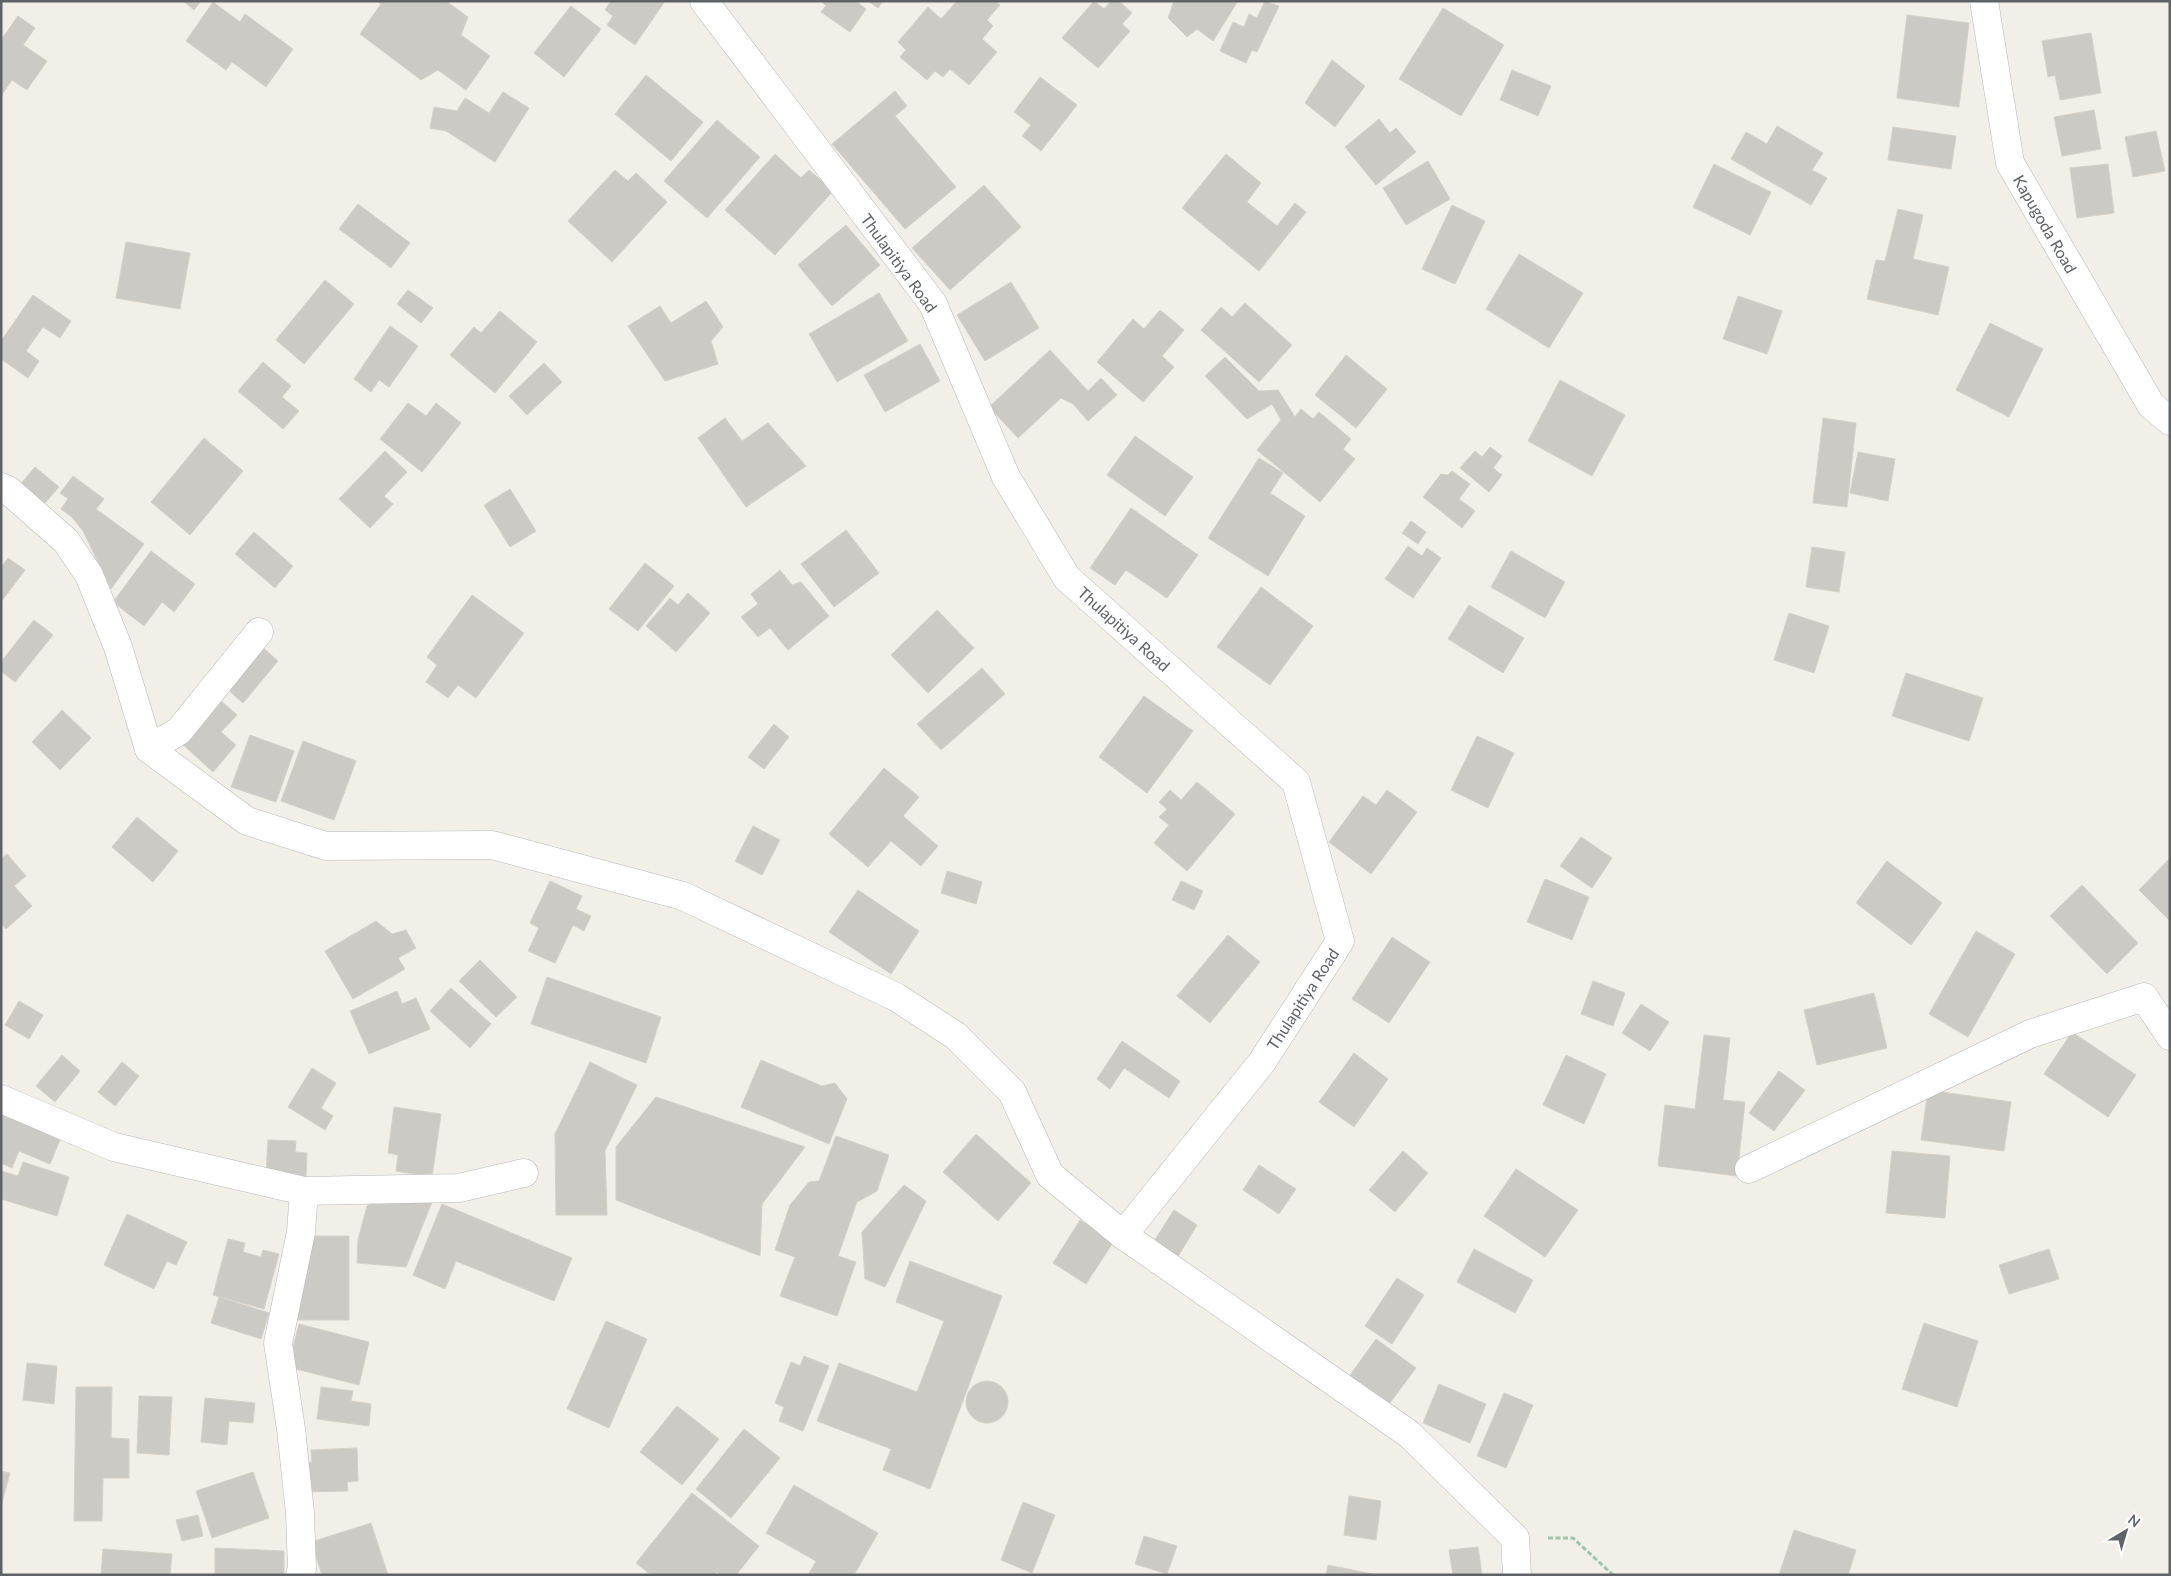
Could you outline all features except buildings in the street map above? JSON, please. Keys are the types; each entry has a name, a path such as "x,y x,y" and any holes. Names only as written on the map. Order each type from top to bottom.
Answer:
{"street":[{"name":"Thulapitiya Road","path":"704,1 934,304 1006,477 1067,578 1296,782 1340,941 1262,1062 1123,1234"},
{"name":"Kapugoda Road","path":"1984,1 2010,163 2151,405 2170,421"},
{"path":"1,487 8,490 66,541 89,575 118,647 149,749 247,821 326,846 492,845 683,896 896,998 956,1036 1012,1092 1050,1175 1123,1234 1409,1434 1515,1538 1517,1575"},
{"path":"149,749 179,731 259,632"},
{"path":"1749,1169 2030,1034 2144,997 2170,1036"},
{"path":"1,1099 114,1147 304,1191 459,1188 524,1173"},
{"path":"300,1575 302,1569 300,1513 291,1429 278,1343 301,1232 304,1191"}],"path":[{"path":"1515,1538 1573,1538 1613,1575"}]}
